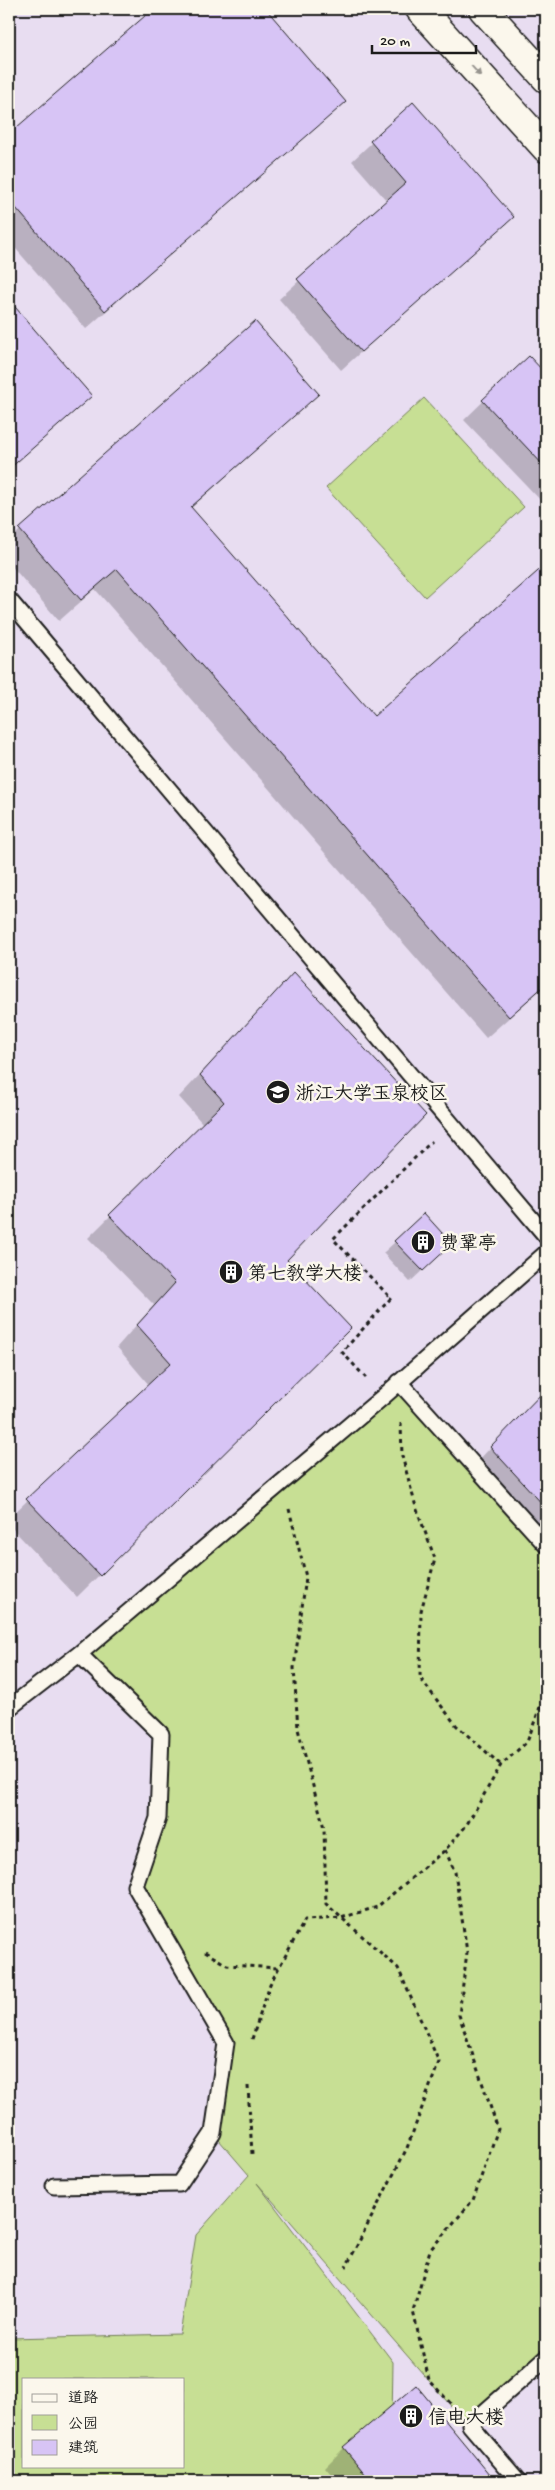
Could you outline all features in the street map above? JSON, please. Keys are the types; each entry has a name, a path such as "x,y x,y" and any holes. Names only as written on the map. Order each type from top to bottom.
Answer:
{"street":[{"path":"420,9 546,148"},
{"path":"483,9 546,78"}],"lane":[{"path":"9,600 546,1236"},
{"path":"9,1708 79,1654 384,1396 546,1253"},
{"path":"399,1382 546,1545"},
{"path":"54,2186 179,2184 213,2133 226,2043 135,1886 158,1818 161,1734 79,1654"},
{"path":"518,2481 470,2425 546,2358"}],"path":[{"path":"384,1396 342,1352 391,1298 333,1239 450,1123"},
{"path":"399,1382 402,1456 416,1508 435,1558 421,1611 420,1678 456,1725 501,1766"},
{"path":"283,1481 306,1577 294,1668 298,1729 324,1828 326,1904 398,1968 438,2062 407,2148 346,2267"},
{"path":"249,2048 270,1984 305,1920 341,1918 378,1907 445,1850 466,1826 501,1766 528,1742 546,1691"},
{"path":"445,1850 455,1872 467,1952 459,2016 498,2130 473,2200 430,2250 413,2311 429,2380 470,2425"},
{"path":"203,1951 227,1965 278,1968"},
{"path":"247,2077 252,2154"}],"shaded area":[{"name":"浙江大学玉泉校区","path":"9,9 546,9 546,2481 391,2481 393,2362 179,2342 9,2340"}],"green space":[{"path":"424,398 524,507 425,597 326,488"},
{"path":"399,1382 546,1545 546,2350 464,2421 257,2183 393,2362 391,2481 9,2481 9,2338 180,2334 196,2235 249,2175 213,2133 226,2043 135,1886 158,1818 161,1734 79,1654"}],"building":[{"path":"153,9 266,9 346,102 105,311 9,200 9,134"},
{"path":"413,102 514,217 361,352 297,279 406,183 370,141"},
{"path":"9,300 92,396 9,469"},
{"path":"255,321 319,394 191,507 374,716 546,564 546,984 509,1017 117,569 81,600 19,529"},
{"path":"529,356 546,374 546,468 482,400"},
{"name":"第七教学大楼","path":"294,972 426,1115 287,1260 351,1328 100,1576 26,1499 171,1363 137,1325 175,1283 109,1215 224,1102 200,1075"},
{"name":"费鞏亭","path":"424,1213 452,1244 423,1271 394,1241"},
{"path":"546,1389 546,1508 490,1447"},
{"name":"信电大楼","path":"416,2385 495,2481 371,2481 343,2447"}],"place":[{"name":"浙江大学玉泉校区","path":"278,1092"},
{"name":"费鞏亭","path":"423,1242"},
{"name":"第七教学大楼","path":"231,1272"},
{"name":"信电大楼","path":"411,2416"}]}
